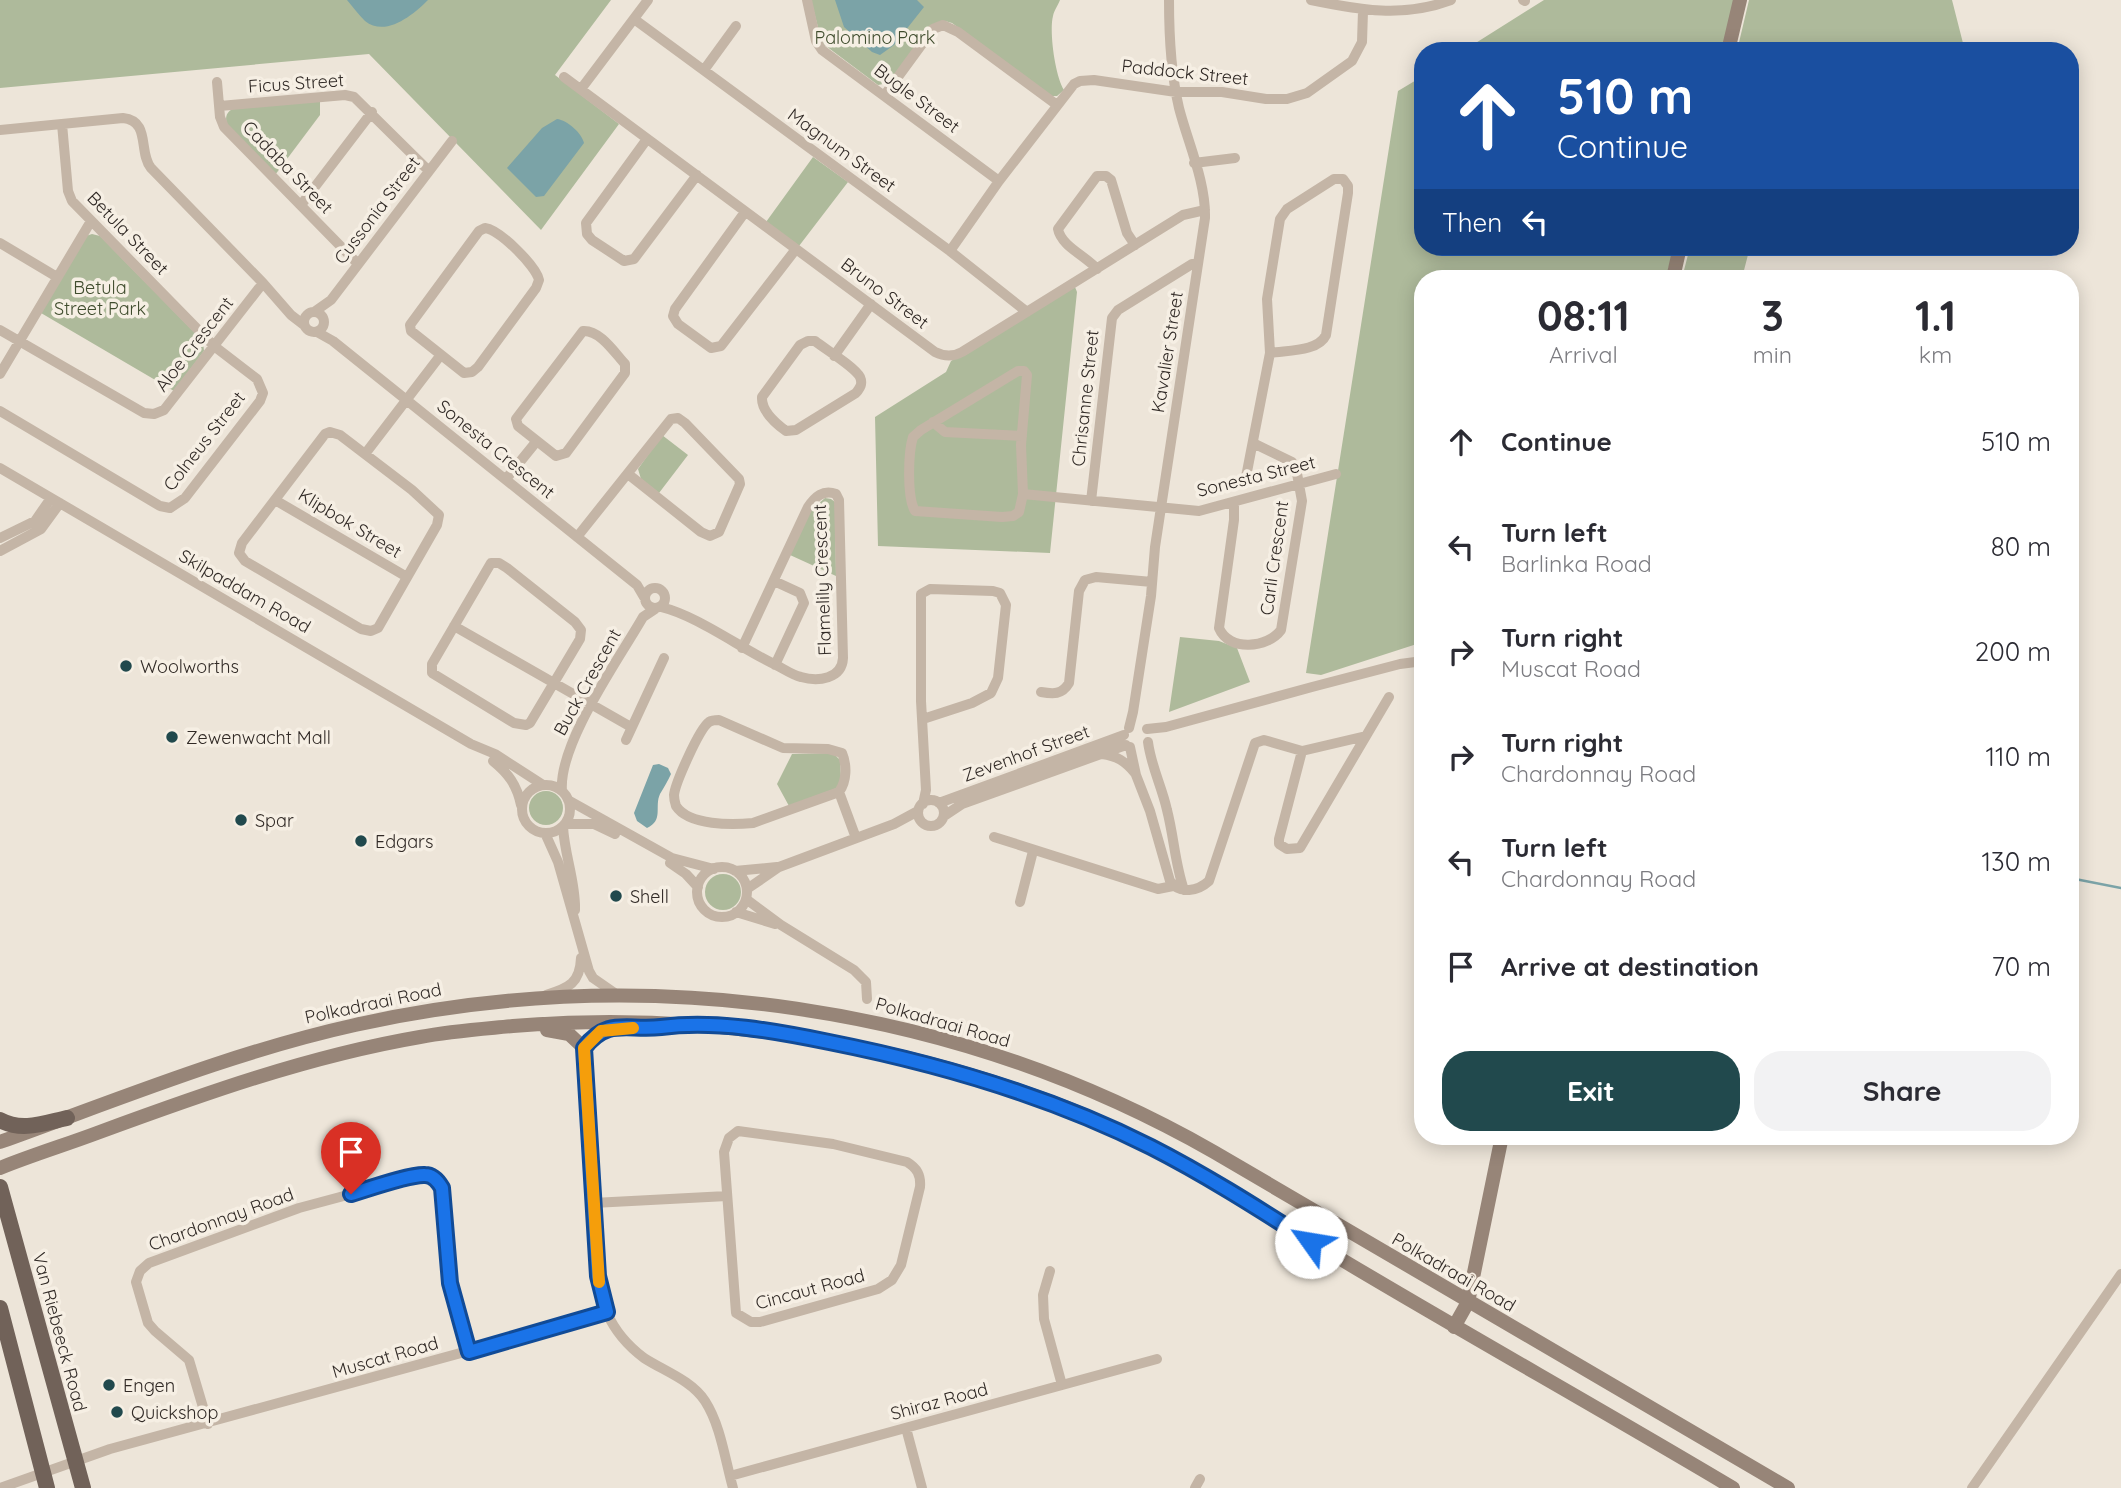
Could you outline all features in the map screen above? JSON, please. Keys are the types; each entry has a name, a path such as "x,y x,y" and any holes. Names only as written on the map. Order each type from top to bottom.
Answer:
{"main road":[{"path":"1729,42 1740,0"},
{"name":"Polkadraai Road","path":"0,1142 230,1059 355,1025 452,1006 533,998 619,996 732,1000 833,1013 951,1041 1057,1077 1181,1134 1788,1488"},
{"path":"0,1168 182,1101 284,1069 398,1041 476,1029 563,1023 679,1023 758,1030 865,1049 947,1069 1064,1107 1153,1147 1454,1327 1733,1488"},
{"path":"476,1029 551,1029 574,1037 584,1048 596,1033 606,1029 653,1028 679,1023"},
{"path":"0,1120 10,1125 26,1127 67,1118"},
{"path":"1454,1327 1468,1302 1500,1145"},
{"name":"Van Riebeeck Road","path":"0,1187 83,1488"},
{"path":"0,1308 45,1480"}],"street":[{"path":"581,89 648,0"},
{"name":"Bugle Street","path":"807,0 814,36 819,46 999,181"},
{"name":"Kavalier Street","path":"1137,736 1133,712 1205,210 1176,92 1169,0"},
{"path":"1311,0 1363,11 1401,12 1428,8 1451,0"},
{"name":"Paddock Street","path":"950,251 999,181 1074,85 1086,80 1176,92 1222,92 1278,100 1307,93 1356,55 1364,35 1363,11"},
{"name":"Magnum Street","path":"634,19 950,251 1027,312"},
{"path":"884,96 933,29 943,25 958,32 1057,105"},
{"path":"704,70 736,26"},
{"name":"Bruno Street","path":"564,77 935,352 947,356 962,352 1183,215 1205,210"},
{"name":"Cadaba Street","path":"218,82 219,106 224,128 358,264"},
{"name":"Ficus Street","path":"219,106 345,95 357,99 429,171"},
{"path":"301,205 372,113"},
{"path":"0,130 123,118 136,123 142,132 145,160 150,168 291,315 315,321"},
{"name":"Betula Street","path":"62,124 68,191 72,201 214,346"},
{"path":"647,139 586,223 587,234 592,240 624,261 634,259 697,175"},
{"name":"Cussonia Street","path":"315,321 452,141"},
{"path":"1194,163 1235,158"},
{"path":"1097,269 1062,240 1058,229 1097,176 1106,176 1111,180 1127,233 1135,245"},
{"path":"1245,482 1270,353 1267,299 1280,219 1287,209 1334,179 1343,179 1348,186 1348,193 1325,339 1316,346 1270,353"},
{"path":"746,212 675,309 673,316 678,324 711,348 721,346 796,248"},
{"path":"0,374 90,220"},
{"path":"492,229 534,270 539,280 536,288 475,370 464,373 440,356 411,331 411,322 479,231 492,229"},
{"path":"0,243 57,277"},
{"name":"Chrisanne Street","path":"1091,501 1112,318 1118,310 1192,264 1198,264"},
{"name":"Aloe Crescent","path":"0,330 149,414 164,410 263,283"},
{"path":"834,356 871,304"},
{"name":"Sonesta Crescent","path":"315,321 333,341 653,600 742,648"},
{"path":"591,331 625,364 625,373 566,453 552,455 536,442 518,426 517,416 579,333 591,331"},
{"path":"815,341 834,356 859,376 859,391 796,430 789,432 783,429 762,407 764,394 805,342 815,341"},
{"name":"Colneus Street","path":"0,411 160,506 174,506 185,498 262,397 260,382 214,346"},
{"path":"365,454 440,356"},
{"path":"1018,371 1024,371 1027,375 1022,436 1023,494 1019,512 1013,516 1002,517 915,511 911,505 911,444 913,437 933,422 1018,371"},
{"path":"577,537 668,421 674,418 685,423 739,479 740,484 719,531 710,536 701,532 628,474"},
{"path":"933,422 945,432 1022,436"},
{"path":"328,432 340,435 365,454 412,490 439,515 437,525 378,628 366,631 245,561 239,553 240,545 328,432"},
{"path":"506,480 536,442"},
{"name":"Carli Crescent","path":"1234,502 1234,520 1219,628 1224,637 1251,646 1274,637 1283,626 1302,501 1296,468 1292,463 1253,443"},
{"name":"Skilpaddam Road","path":"0,468 471,744 504,769 516,788 521,808"},
{"name":"Sonesta Street","path":"1023,494 1199,511 1336,474"},
{"name":"Flamelily Crescent","path":"830,491 836,494 839,500 842,664 830,678 798,676 742,648 774,581 808,507 822,492 830,491"},
{"path":"0,538 36,521 56,500"},
{"path":"0,551 41,529 56,500"},
{"name":"Klipbok Street","path":"275,500 407,578"},
{"path":"491,563 503,564 580,626 580,639 553,682 530,723 519,725 432,673 432,664 491,563"},
{"path":"1041,692 1058,693 1069,683 1079,590 1085,580 1096,577 1152,582"},
{"name":"Flamelily Crescent","path":"774,581 800,593 804,600 775,665"},
{"path":"923,719 984,698 996,685 1006,605 1000,593 930,589 921,594 920,688 928,804 923,823"},
{"name":"Buck Crescent","path":"565,764 573,739 653,600"},
{"path":"454,626 631,727"},
{"path":"626,740 664,657"},
{"path":"1137,736 1312,687 1414,662"},
{"path":"1302,751 1279,839 1279,844 1287,849 1300,848 1389,697"},
{"path":"839,792 770,817 738,824 700,820 681,811 674,798 702,730 710,721 719,720 783,748 828,748 839,751 844,760 845,775 839,792 856,838"},
{"path":"1137,736 1136,775 1173,886"},
{"path":"1137,736 1167,807 1175,858 1184,890"},
{"name":"Zevenhof Street","path":"894,824 934,825 962,804 1100,754 1137,736"},
{"name":"Zevenhof Street","path":"735,871 779,867 894,824 928,804 1137,736"},
{"path":"994,837 1158,889 1173,886 1184,890 1202,887 1209,881 1224,843 1255,743 1264,740 1302,751 1366,736"},
{"name":"Skilpaddam Road","path":"471,744 495,754 545,785"},
{"path":"1100,754 1117,757 1136,775"},
{"path":"565,764 556,778 530,790 522,801 523,818 534,831 545,833 557,831 564,825 587,823 604,828 678,868 698,887"},
{"path":"565,764 565,796 570,808 564,825 564,848 575,897 575,916 581,947 593,978 619,996"},
{"path":"545,785 656,851 683,863 735,871 744,880 746,894 736,912"},
{"path":"928,804 944,816"},
{"path":"545,833 558,862 575,916"},
{"path":"1020,902 1033,851"},
{"name":"Zevenhof Street","path":"746,894 779,867"},
{"path":"714,869 703,876 698,887 699,900 710,914 723,917 736,912 781,925"},
{"path":"746,894 781,925 854,970 866,982 867,999"},
{"path":"533,998 565,989 576,979 581,969 581,947"},
{"path":"584,1048 598,1276 607,1312 621,1336 636,1351 692,1387 705,1401 715,1423 733,1488"},
{"name":"Cincaut Road","path":"738,1131 833,1144 907,1162 917,1170 920,1180 901,1265 892,1280 878,1289 760,1322 742,1318 736,1313 734,1306 727,1196 725,1145 738,1131"},
{"name":"Chardonnay Road","path":"208,1424 189,1360 148,1323 136,1286 137,1276 149,1263 304,1207 422,1175 435,1178 442,1188 450,1283 469,1352"},
{"path":"593,1203 727,1196"},
{"path":"1049,1271 1043,1295 1044,1319 1062,1385"},
{"path":"1972,1488 2121,1274"},
{"name":"Muscat Road","path":"0,1488 45,1480 76,1461 135,1442 607,1312"},
{"name":"Shiraz Road","path":"730,1476 1157,1359"},
{"path":"905,1428 922,1488"}],"green space":[{"path":"0,0 611,0 555,75 619,124 541,230 369,54 0,88"},
{"name":"Palomino Park","path":"811,0 1060,0 1053,16 1052,32 1056,64 1064,90 1057,96 1051,96 952,23 945,21 888,83 878,85 822,43"},
{"path":"1544,0 1734,0 1724,42 1477,42"},
{"path":"1749,0 1952,0 1963,42 1739,42"},
{"path":"1414,81 1414,256 1672,256 1668,270 1414,270 1414,645 1321,675 1306,673 1398,91"},
{"path":"320,101 320,115 275,175 227,125 227,116 233,109"},
{"path":"813,157 848,182 799,246 766,222"},
{"name":"Betula Street Park","path":"86,236 100,236 203,341 204,351 174,391 41,313"},
{"path":"1688,256 1748,256 1744,270 1684,270"},
{"path":"1075,287 1077,292 1050,553 878,546 875,417 946,372 951,361"},
{"path":"662,435 688,455 659,493 641,479 638,469"},
{"path":"825,498 835,502 836,576 790,555 811,510"},
{"path":"1180,637 1219,641 1237,648 1250,682 1169,712"},
{"path":"833,753 840,760 841,779 837,788 789,806 777,784 792,754"},
{"path":"546,791 558,796 563,808 558,820 546,825 534,820 529,808 534,796"},
{"path":"723,874 736,879 741,892 736,905 723,910 710,905 705,892 710,879"}],"water":[{"path":"347,0 428,0 399,22 382,27 365,21"},
{"path":"835,0 917,0 924,7 894,45 880,55 872,52 844,27"},
{"path":"557,119 574,128 584,143 544,196 536,197 507,168 542,128"},
{"path":"659,764 668,768 671,774 658,799 657,817 647,828 637,821 634,813 653,765"}],"waterway":[{"path":"2079,880 2121,888"}],"slow traffic":[{"path":"599,1282 584,1048 596,1033 606,1029 633,1028"}],"place":[{"name":"Woolworths","path":"126,666"},
{"name":"Zewenwacht Mall","path":"172,737"},
{"name":"Spar","path":"241,820"},
{"name":"Edgars","path":"361,841"},
{"name":"Shell","path":"616,896"},
{"name":"Engen","path":"109,1385"},
{"name":"Quickshop","path":"117,1412"}],"route":[{"path":"351,1194 422,1175 428,1175 439,1182 442,1188 450,1283 469,1352 607,1312 598,1276 584,1048 596,1033 606,1029 653,1028 679,1023 758,1030 865,1049 947,1069 1064,1107 1153,1147 1311,1242"}]}
